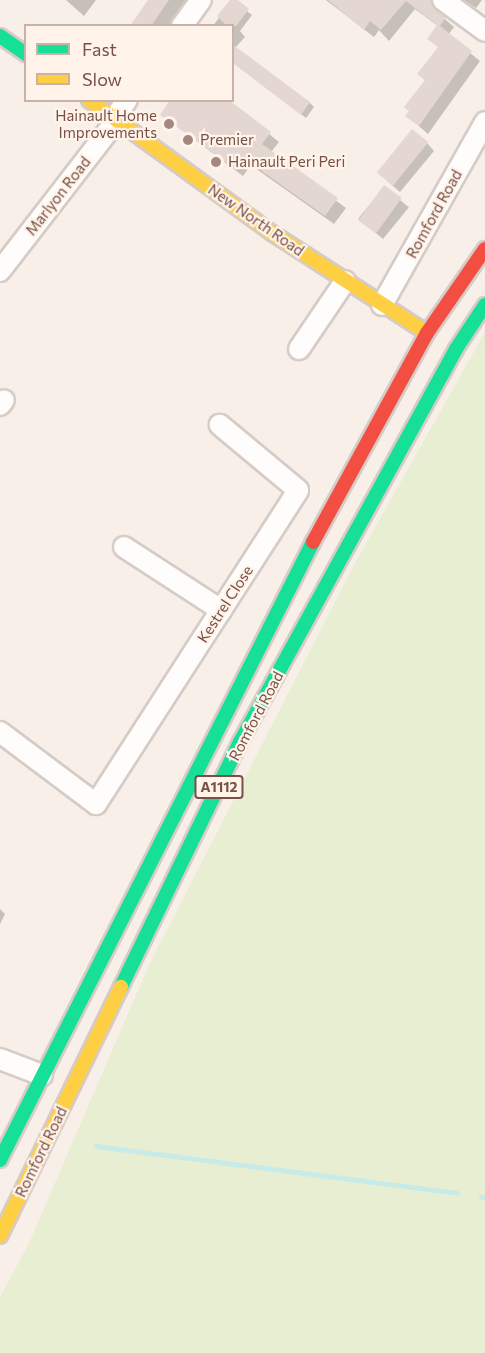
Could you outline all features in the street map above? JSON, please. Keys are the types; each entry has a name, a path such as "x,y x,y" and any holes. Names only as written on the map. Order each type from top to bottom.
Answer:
{"main road":[{"path":"0,36 24,53"},
{"name":"New North Road","path":"92,102 272,233 442,341"},
{"name":"Romford Road","path":"0,1236 240,742 442,341 485,249"},
{"name":"Romford Road","path":"0,1160 282,600 442,341 485,305"}],"street":[{"path":"183,24 201,0"},
{"path":"443,0 485,30"},
{"name":"Marlyon Road","path":"0,271 115,120 126,102"},
{"name":"Romford Road","path":"382,305 485,123"},
{"path":"299,349 345,280"},
{"name":"Kestrel Close","path":"0,732 96,804 298,490 220,425"},
{"path":"124,547 221,610"},
{"path":"0,1059 42,1075"}],"green space":[{"path":"485,332 485,1353 0,1353 0,1297 29,1243 149,965 355,563"}],"building":[{"path":"148,0 169,0 152,24 131,24"},
{"path":"230,0 238,0 249,9 236,26 225,24 217,16"},
{"path":"328,0 431,0 446,17 440,26 472,51 419,126 405,116 409,111 404,107 425,80 417,74 438,47 427,39 437,25 406,1 381,30 370,21 364,30"},
{"path":"234,45 310,102 301,115 234,64"},
{"path":"169,102 232,102 271,132 262,144 338,198 325,216 242,157 234,168 160,115"},
{"path":"412,129 428,142 393,186 377,173"},
{"path":"384,185 402,198 376,234 358,221"}],"waterway":[{"path":"96,1146 457,1193"}],"traffic: fast":[{"path":"0,36 24,53"},
{"path":"121,987 240,742 456,349 485,305"},
{"path":"0,1160 313,542"}],"traffic: slow":[{"path":"92,102 272,233 427,333"},
{"path":"0,1236 121,987"}],"traffic: jam":[{"path":"313,542 427,333 485,249"}],"place":[{"name":"Hainault Home Improvements","path":"169,124"},
{"name":"Premier","path":"188,140"},
{"name":"Hainault Peri Peri","path":"216,162"}]}
